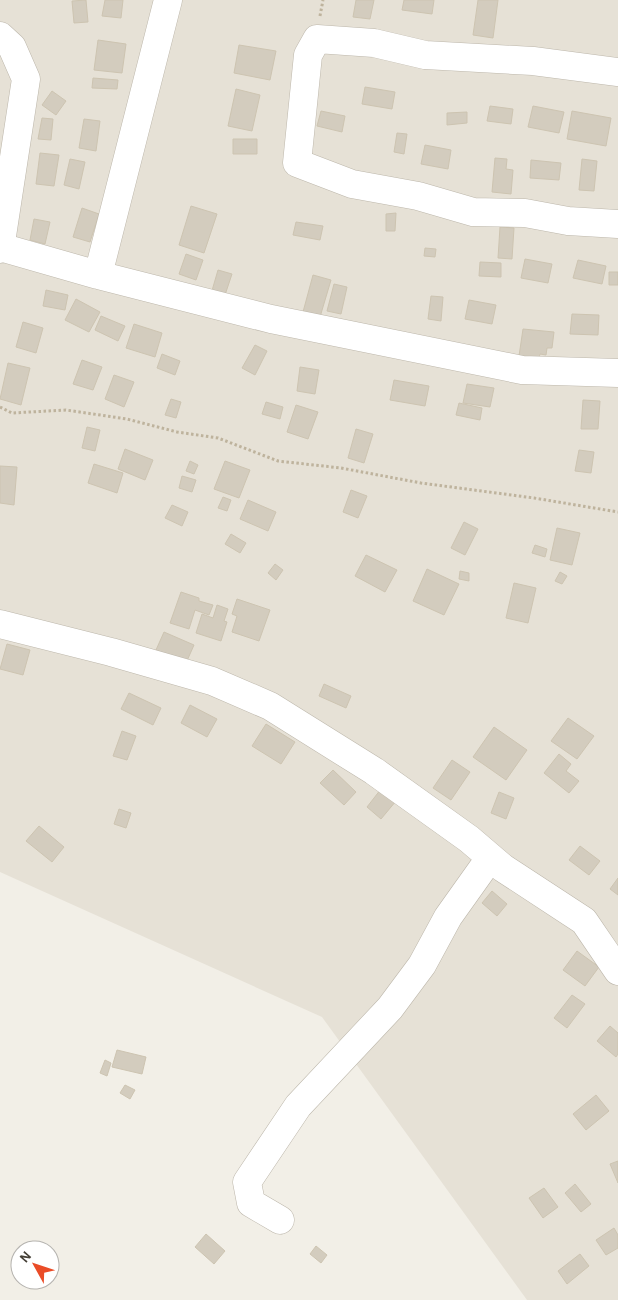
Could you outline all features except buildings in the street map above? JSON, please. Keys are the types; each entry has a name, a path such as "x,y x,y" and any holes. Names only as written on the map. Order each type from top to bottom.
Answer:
{"street":[{"path":"98,275 168,0"},
{"path":"0,36 12,47 26,79 0,248 271,319 522,370 618,373"},
{"path":"618,72 533,61 424,56 374,43 317,39 308,55 297,163 352,184 418,196 473,212 525,213 568,221 618,224"},
{"path":"0,624 111,652 212,681 270,706 374,771 468,839 503,868 584,922 618,971"},
{"path":"280,1220 251,1202 247,1182 298,1106 390,1008 422,965 448,917 490,858"}],"path":[{"path":"0,407 12,413 66,410 127,419 177,432 218,438 278,461 341,468 421,483 534,498 618,512"}],"shaded area":[{"path":"0,0 618,0 618,1300 527,1300 322,1017 0,872"}]}
